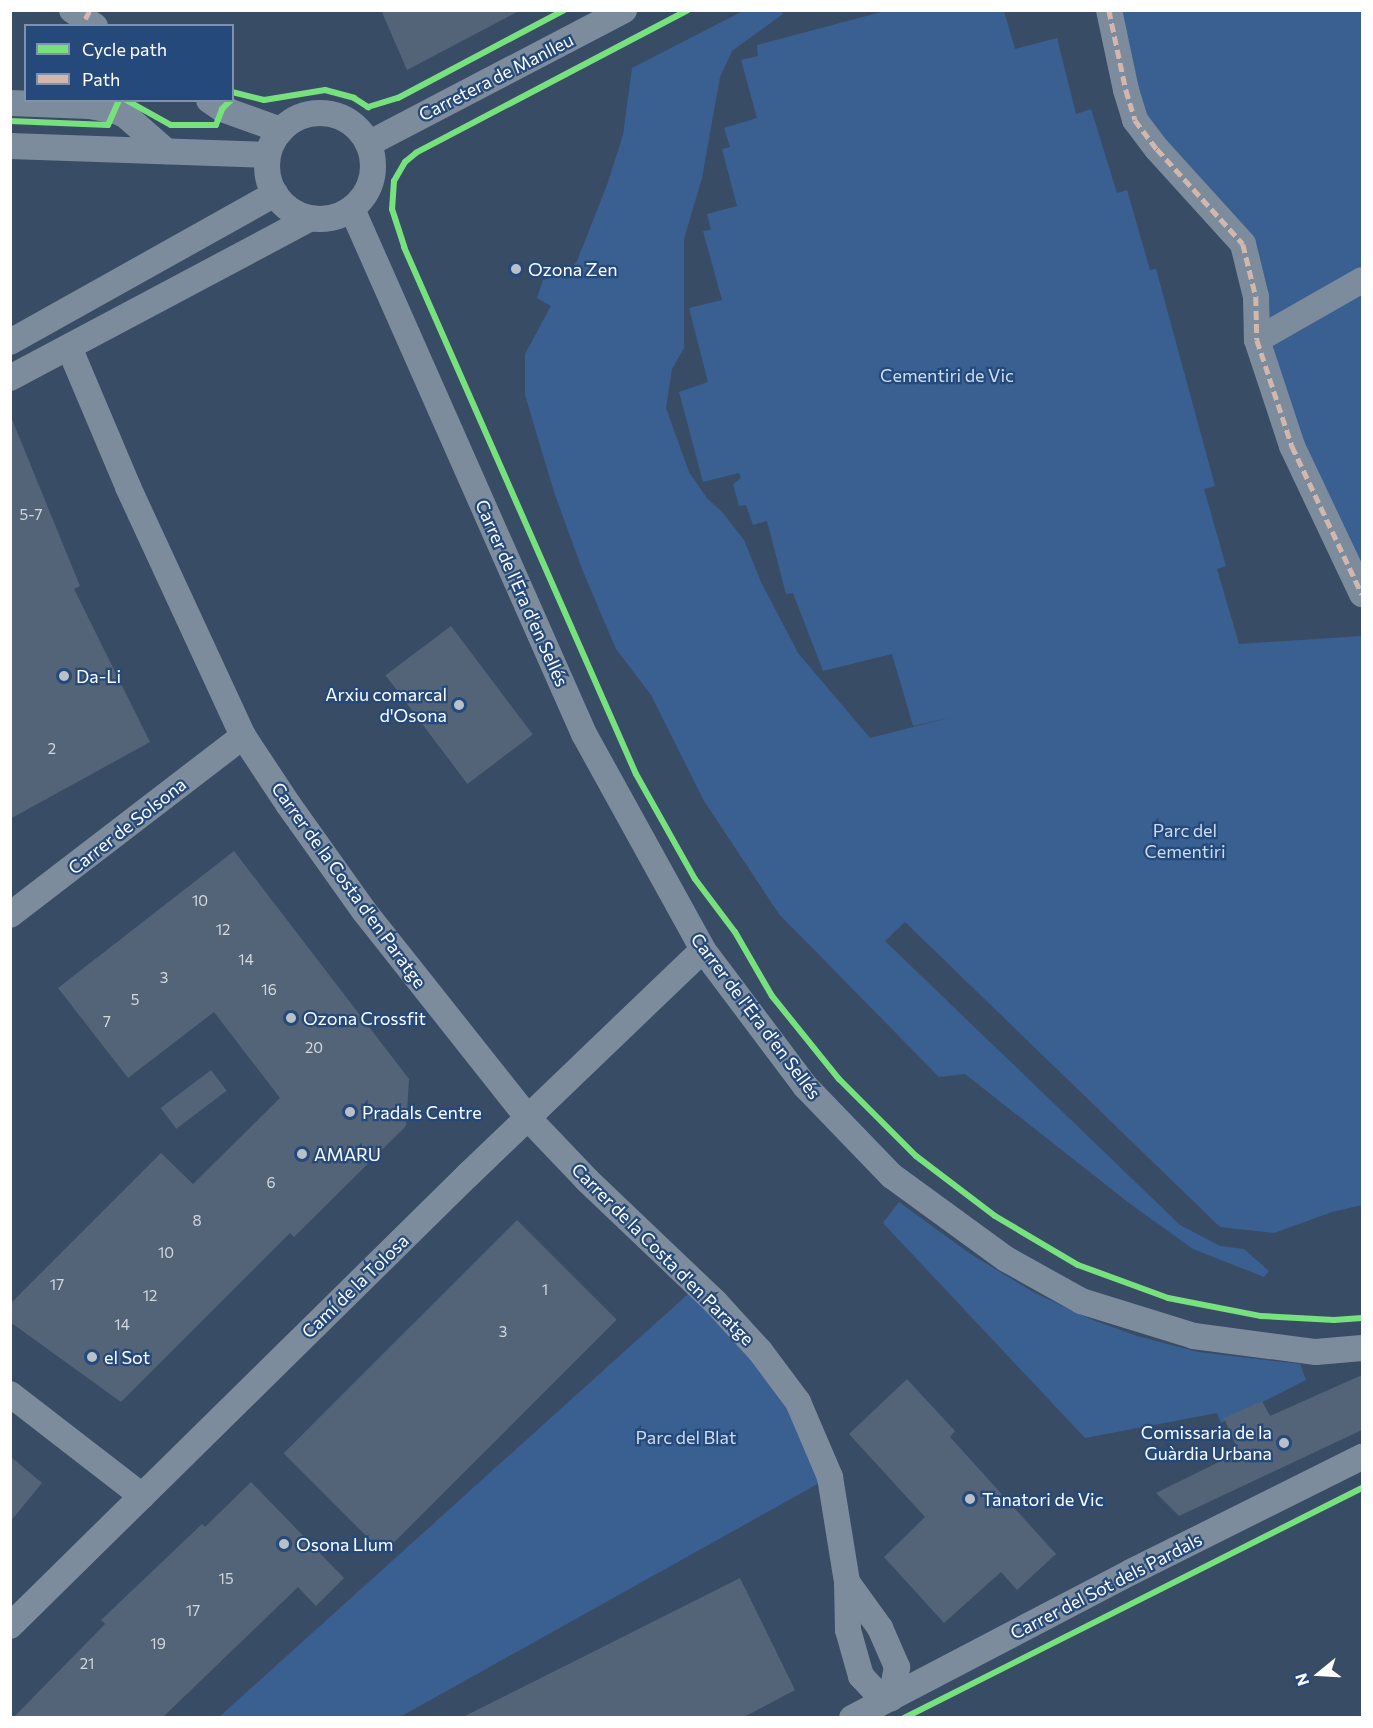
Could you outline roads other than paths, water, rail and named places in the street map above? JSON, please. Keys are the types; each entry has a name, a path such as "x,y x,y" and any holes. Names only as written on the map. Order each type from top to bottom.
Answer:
{"street":[{"path":"72,10 92,24"},
{"name":"Carretera de Manlleu","path":"368,144 624,10"},
{"path":"1109,10 1126,90 1135,120 1157,149 1243,244 1256,297 1257,339 1292,446 1362,594"},
{"path":"212,102 222,109 282,130"},
{"path":"10,103 90,106 116,111 125,115 166,151"},
{"path":"324,113 350,123 368,144 373,161 372,179 364,196 352,209 336,218 309,219 292,212 274,194 268,177 267,155 282,130 305,115 324,113"},
{"path":"10,146 267,155"},
{"path":"10,342 274,194"},
{"name":"Carrer de l'Era d'en Sellés","path":"352,209 584,734 703,950 805,1086 892,1176 1006,1259 1082,1300 1194,1336 1316,1352 1362,1348"},
{"path":"10,378 309,219"},
{"path":"1257,339 1362,280"},
{"name":"Carrer de la Costa d'en Paratge","path":"69,347 128,487 243,736 363,911 529,1119 587,1180 716,1303 760,1351 798,1402 830,1477 847,1582 848,1630 861,1676 888,1699"},
{"path":"10,354 41,362"},
{"name":"Carrer de Solsona","path":"10,915 243,736"},
{"name":"Camí de la Tolosa","path":"10,1626 703,950"},
{"path":"10,1394 142,1496"},
{"name":"Carrer del Sot dels Pardals","path":"852,1718 1131,1572 1362,1457"},
{"path":"847,1582 880,1628 897,1667 888,1699"}],"place":[{"name":"Ozona Zen","path":"516,269"},
{"name":"Da-Li","path":"64,676"},
{"name":"Arxiu comarcal d'Osona","path":"459,705"},
{"name":"Ozona Crossfit","path":"291,1018"},
{"name":"Pradals Centre","path":"350,1112"},
{"name":"AMARU","path":"302,1154"},
{"name":"el Sot","path":"92,1357"},
{"name":"Comissaria de la Guàrdia Urbana","path":"1284,1443"},
{"name":"Tanatori de Vic","path":"970,1499"},
{"name":"Osona Llum","path":"284,1544"}],"park label":[{"name":"Cementiri de Vic","path":"947,375"},
{"name":"Parc del Cementiri","path":"1185,841"},
{"name":"Parc del Blat","path":"686,1437"}]}
